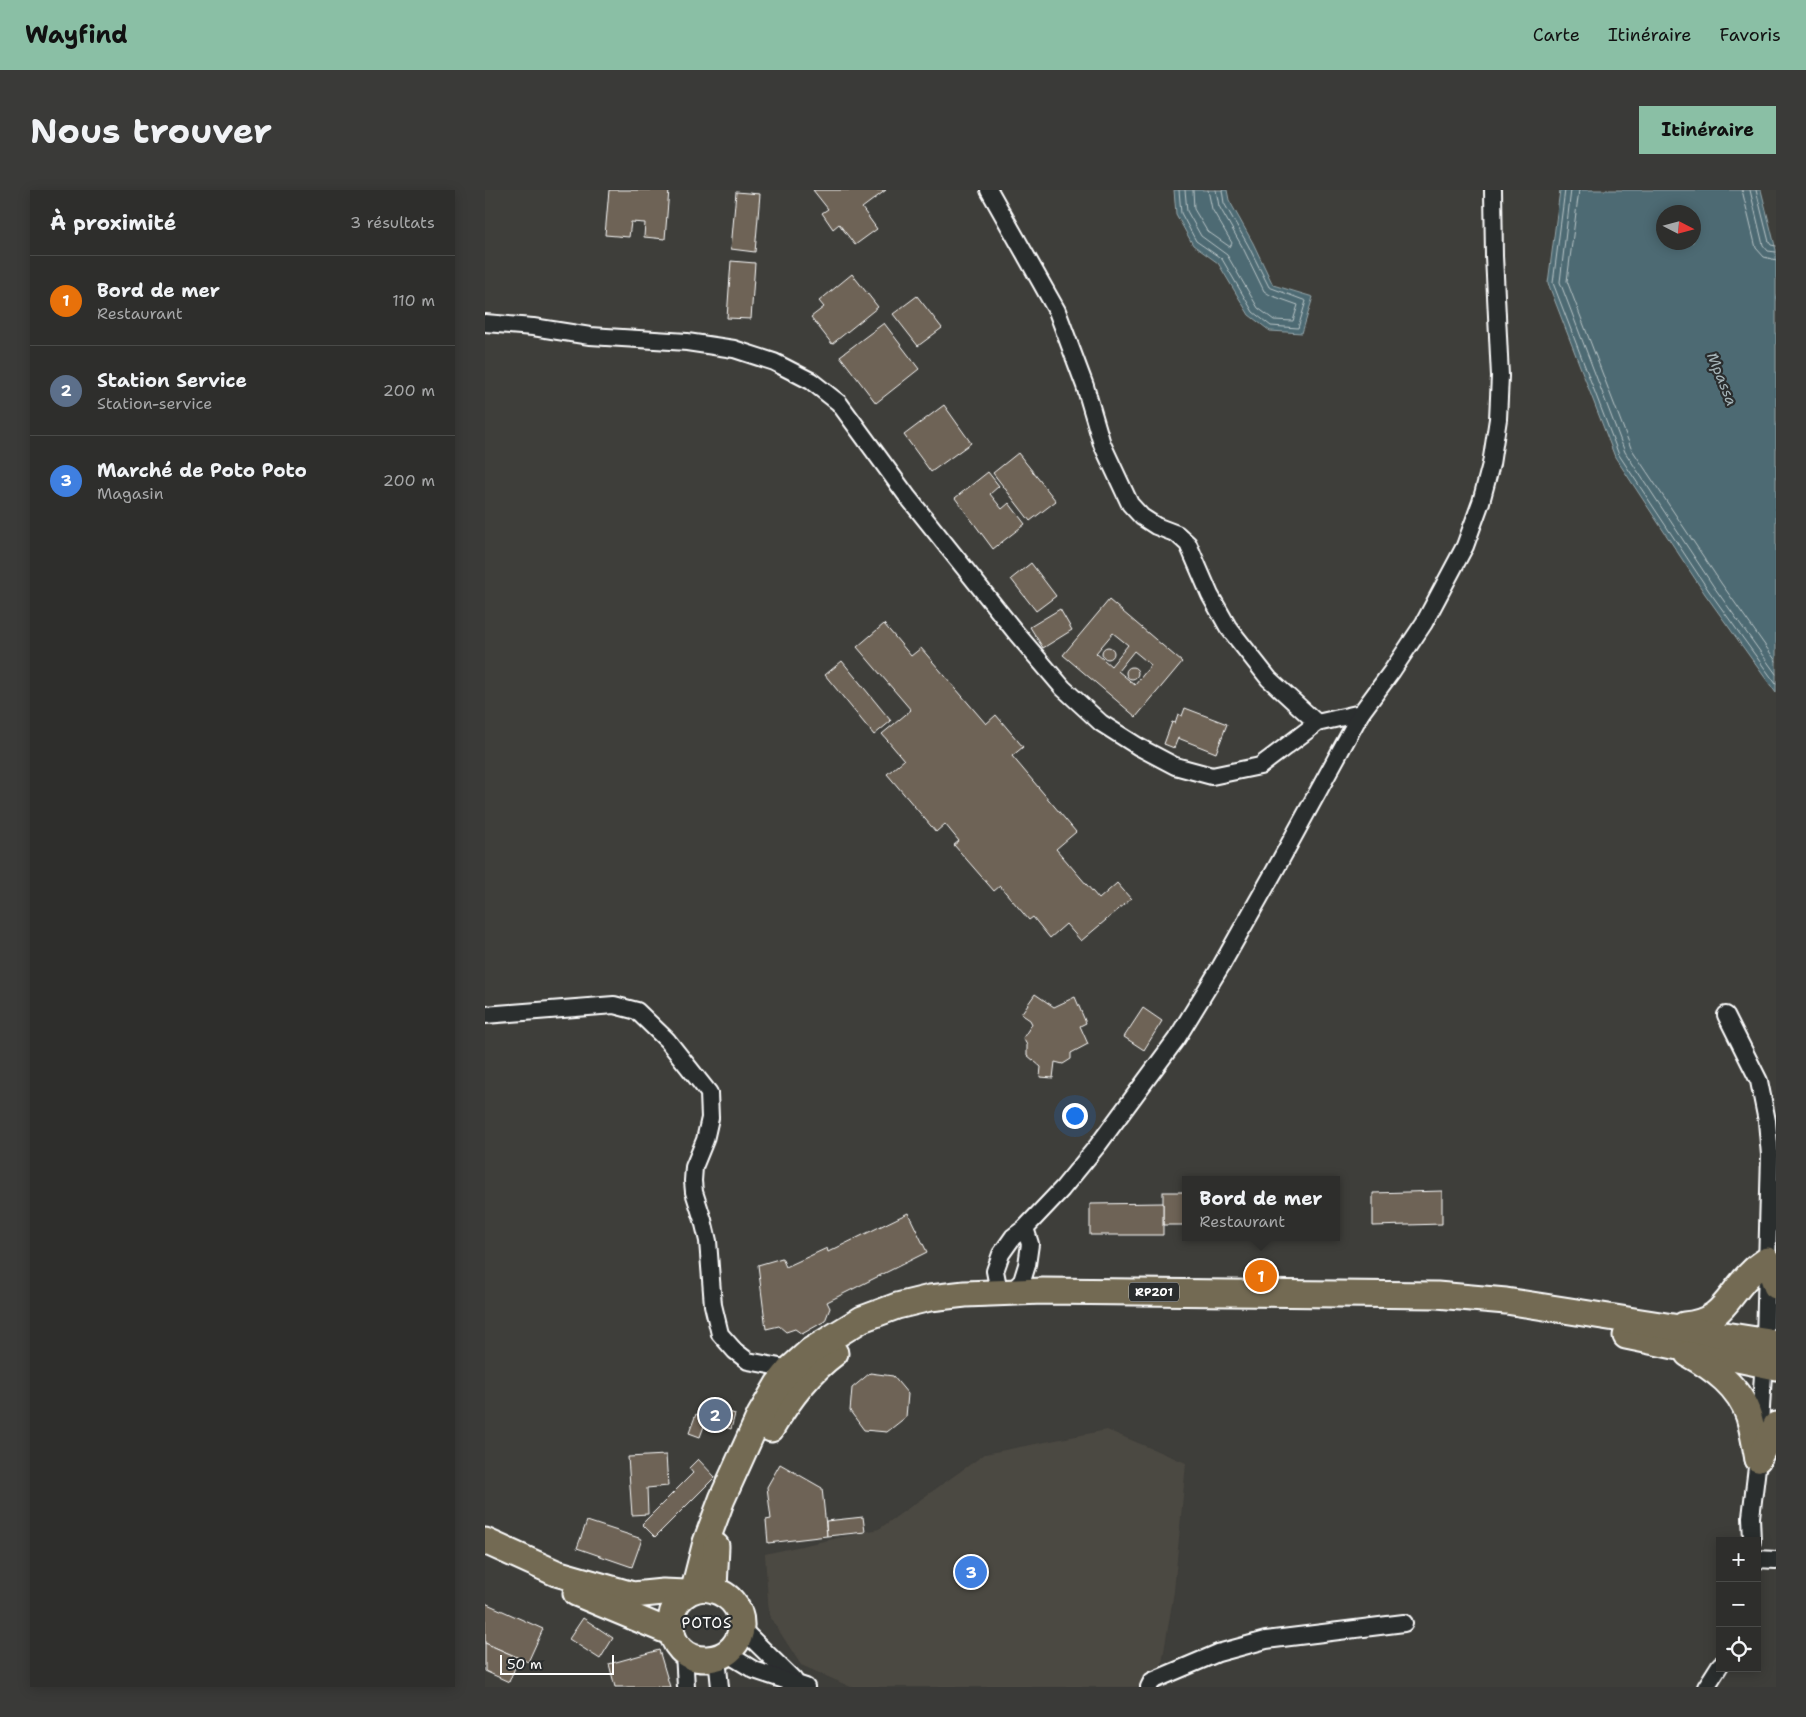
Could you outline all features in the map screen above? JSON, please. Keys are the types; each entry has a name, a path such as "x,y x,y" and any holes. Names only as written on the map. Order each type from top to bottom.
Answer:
{"main road":[{"path":"1758,1459 1748,1415 1738,1394 1724,1379 1672,1335 1718,1313 1751,1272 1767,1260 1776,1286"},
{"name":"RP201","path":"698,1590 706,1542 722,1499 760,1415 790,1369 810,1351 862,1319 897,1306 930,1298 1043,1291 1437,1295 1505,1301 1770,1353"},
{"name":"RP201","path":"678,1643 670,1622 673,1611 679,1601 698,1590 733,1503 755,1455 798,1388 820,1364 841,1348 866,1334 901,1319 949,1309 1100,1306 1453,1310 1552,1323 1672,1335"},
{"path":"1758,1459 1776,1425"},
{"path":"485,1541 556,1574 633,1595 698,1590 727,1595 736,1604 741,1616 739,1638 734,1646 722,1655 706,1659 695,1658 678,1643 591,1599 485,1558"}],"street":[{"path":"989,190 1057,311 1085,386 1102,444 1130,504 1142,517 1156,526 1177,534 1188,544 1210,595 1227,627 1269,679 1317,723"},
{"path":"1025,1228 1030,1244 1027,1265 1022,1281 1009,1294 998,1286 995,1271 1001,1254 1013,1237 1025,1228 1062,1188 1098,1145 1177,1038 1221,966 1361,712 1424,624 1465,546 1481,502 1491,464 1497,419 1500,376 1493,190"},
{"path":"485,323 533,327 590,336 687,342 734,349 775,362 811,381 839,403 907,496 1017,634 1063,688 1101,723 1175,766 1212,776 1261,766 1317,723 1361,712"},
{"path":"485,1015 614,1005 637,1011 667,1040 709,1093 709,1118 705,1140 695,1167 693,1181 694,1192 703,1220 707,1241 713,1305 720,1334 735,1351 748,1361 790,1369"},
{"path":"1726,1015 1759,1081 1767,1121 1770,1155 1767,1260 1770,1353 1751,1517 1752,1537"},
{"path":"1761,1559 1776,1560"},
{"path":"1149,1687 1152,1681 1218,1653 1266,1640 1404,1623"},
{"path":"741,1628 802,1685"},
{"path":"678,1643 686,1687"},
{"path":"720,1687 722,1655 754,1670 802,1685"},
{"path":"1706,1687 1716,1671"}],"shaded area":[{"path":"1107,1430 1186,1463 1174,1591 1158,1687 851,1687 801,1665 769,1615 765,1554 879,1529 985,1454"}],"water":[{"path":"1174,190 1227,190 1229,200 1253,243 1273,285 1313,297 1302,333 1270,331 1249,315 1218,263 1193,245 1176,214"},
{"name":"Mpassa","path":"1560,190 1761,190 1776,250 1776,693 1705,594 1615,457 1548,283"}],"building":[{"path":"609,190 669,190 665,239 644,237 645,223 631,222 629,237 605,235"},
{"path":"813,190 886,190 862,208 877,229 855,245 839,224 833,229 822,213 828,209"},
{"path":"736,192 760,194 755,252 731,249"},
{"path":"731,261 755,263 751,319 727,318"},
{"path":"852,274 878,307 832,344 811,317 824,307 819,301"},
{"path":"917,296 942,328 918,346 893,314"},
{"path":"884,323 919,369 876,403 840,356"},
{"path":"944,405 971,443 931,472 904,435"},
{"path":"1018,453 1056,501 1030,521 993,473"},
{"path":"988,472 999,486 990,494 1002,509 1009,503 1025,524 993,549 955,498"},
{"path":"1031,563 1056,596 1036,611 1011,579"},
{"path":"1109,600 1182,662 1136,717 1063,655","holes":["1113,633 1128,645 1111,666 1096,653","1134,651 1151,665 1135,685 1118,671"]},
{"path":"1060,609 1072,630 1043,648 1030,627"},
{"path":"884,624 911,656 921,648 986,724 996,715 1023,747 1012,756 1076,832 1056,849 1099,899 1117,883 1131,899 1081,941 1066,924 1050,938 1033,917 1029,920 1000,886 994,891 954,845 959,841 945,824 936,832 887,774 904,760 882,734 911,710 857,647"},
{"path":"1106,647 1110,647 1114,653 1110,659 1106,659 1102,655 1102,651"},
{"path":"842,661 891,721 874,735 825,675"},
{"path":"1130,667 1134,667 1138,673 1134,679 1130,679 1126,675 1126,671"},
{"path":"1185,708 1227,724 1216,753 1178,738 1174,748 1164,744 1172,722 1175,723 1178,714 1182,716"},
{"path":"1035,994 1054,1007 1075,997 1086,1023 1080,1026 1088,1044 1071,1053 1071,1059 1063,1064 1055,1062 1053,1078 1040,1077 1041,1067 1027,1055 1027,1045 1023,1038 1032,1024 1030,1020 1021,1014"},
{"path":"1143,1008 1162,1021 1144,1050 1124,1037"},
{"path":"1442,1191 1442,1224 1373,1226 1373,1193"},
{"path":"1163,1192 1182,1192 1182,1225 1163,1225"},
{"path":"1163,1203 1163,1235 1090,1235 1090,1204"},
{"path":"908,1213 927,1252 827,1302 830,1308 825,1321 802,1334 795,1329 786,1332 779,1326 766,1329 758,1265 782,1258 786,1267 827,1248 828,1252"},
{"path":"870,1373 893,1376 908,1394 906,1417 887,1432 864,1430 850,1411 852,1388"},
{"path":"718,1408 735,1414 731,1429 713,1423"},
{"path":"696,1414 707,1418 700,1437 689,1433"},
{"path":"666,1455 668,1486 647,1488 648,1514 632,1515 628,1457"},
{"path":"698,1459 715,1477 655,1537 642,1524 693,1473 689,1468"},
{"path":"780,1464 822,1488 827,1536 768,1543 766,1520 771,1519 767,1487"},
{"path":"863,1517 865,1532 827,1536 826,1521"},
{"path":"587,1521 642,1539 632,1567 577,1548"},
{"path":"485,1603 543,1629 528,1662 485,1643"},
{"path":"583,1618 613,1638 600,1659 569,1639"},
{"path":"485,1643 519,1658 509,1682 485,1671"},
{"path":"659,1650 670,1687 615,1687 609,1664"}],"place":[{"name":"Bord de mer","path":"1261,1276"},
{"name":"Station Service","path":"715,1415"},
{"name":"Marché de Poto Poto","path":"971,1572"}],"district":[{"name":"POTOS","path":"707,1623"}]}
